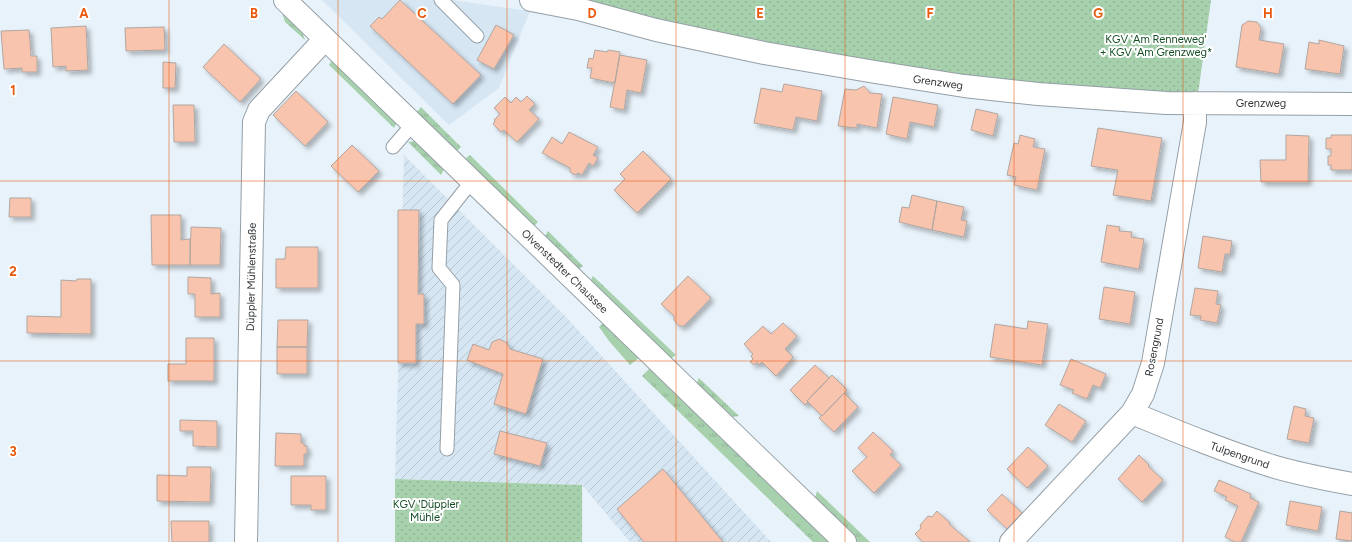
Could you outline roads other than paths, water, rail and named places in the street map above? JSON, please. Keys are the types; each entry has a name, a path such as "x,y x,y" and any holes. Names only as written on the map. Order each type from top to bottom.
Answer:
{"street":[{"name":"Olvenstedter Chaussee","path":"285,0 845,542"},
{"name":"Grenzweg","path":"531,0 578,10 656,30 764,53 911,78 1038,94 1166,103 1352,104"},
{"name":"Düppler Mühlenstraße","path":"246,542 254,122 258,110 325,39"},
{"name":"Rosengrund","path":"1011,542 1132,412 1145,389 1153,363 1194,122 1195,103"},
{"name":"Tulpengrund","path":"1132,412 1230,452 1273,466 1352,484"}],"lane":[{"path":"441,0 477,36"},
{"path":"393,147 413,124"},
{"path":"447,449 453,284 439,268 441,220 472,181"}],"park label":[{"name":"KGV 'Am Renneweg' + KGV 'Am Grenzweg*","path":"1156,45"},
{"name":"KGV 'Düppler Mühle'","path":"426,510"}]}
